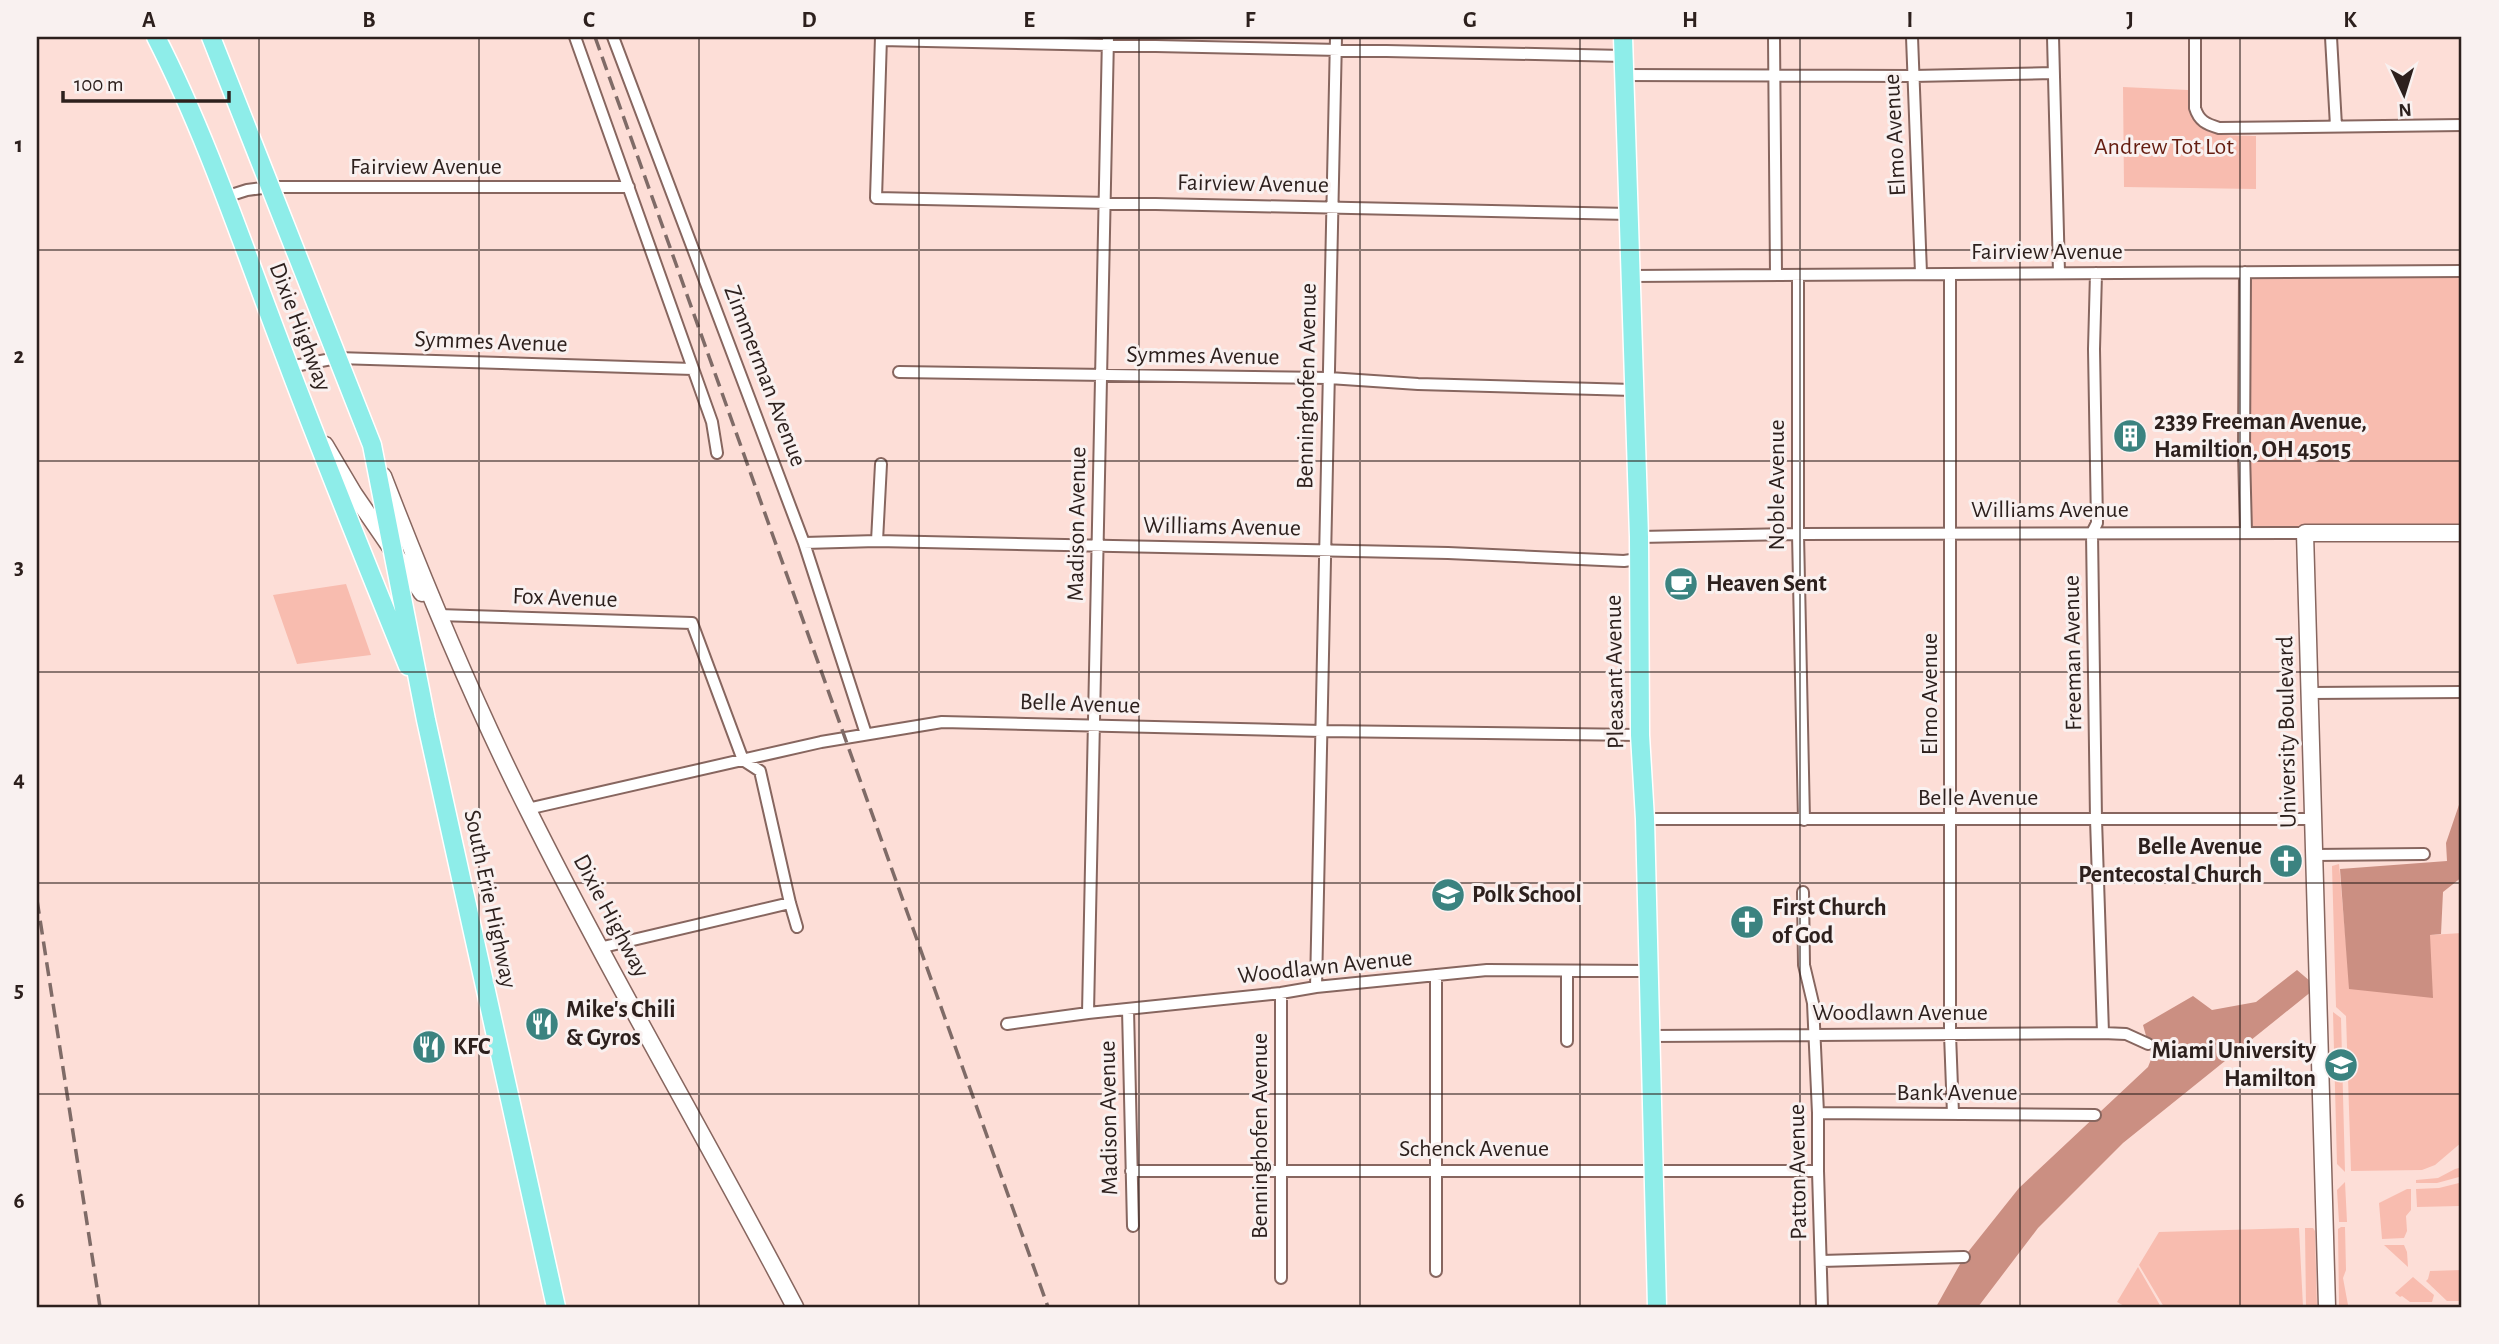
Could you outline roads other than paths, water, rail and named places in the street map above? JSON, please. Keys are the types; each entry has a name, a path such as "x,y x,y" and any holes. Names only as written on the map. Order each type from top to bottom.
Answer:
{"main road":[{"name":"Dixie Highway","path":"211,37 372,445"},
{"name":"Pleasant Avenue","path":"1623,37 1639,537 1640,735 1645,820 1657,1307"},
{"name":"Dixie Highway","path":"162,38 305,411"},
{"name":"South Erie Highway","path":"305,411 423,705"},
{"name":"South Erie Highway","path":"372,445 423,705 556,1307"}],"street":[{"path":"575,37 712,422 718,453"},
{"name":"Zimmerman Avenue","path":"613,37 804,543 866,734"},
{"path":"1774,37 1776,275"},
{"name":"Elmo Avenue","path":"1912,37 1921,273"},
{"path":"2053,37 2059,273"},
{"path":"2195,37 2194,96 2197,117 2208,125 2219,128 2462,125"},
{"path":"2331,37 2336,126"},
{"name":"Fairview Avenue","path":"881,38 876,198 1629,214"},
{"path":"881,38 1336,43 1624,56"},
{"name":"Madison Avenue","path":"1088,1013 1108,40"},
{"name":"Benninghofen Avenue","path":"1316,987 1336,43"},
{"path":"1624,75 1913,76 2053,73"},
{"name":"Fairview Avenue","path":"225,197 270,187 629,187"},
{"name":"Fairview Avenue","path":"1631,276 2462,271"},
{"path":"2245,272 2246,533"},
{"name":"Freeman Avenue","path":"2096,273 2097,523 2092,533 2096,819 2103,1033"},
{"name":"Elmo Avenue","path":"1950,274 1950,1034 1953,1114"},
{"name":"Noble Avenue","path":"1798,275 1798,534 1804,820"},
{"name":"Symmes Avenue","path":"289,367 337,358 693,369"},
{"name":"Symmes Avenue","path":"899,372 1329,379 1633,390"},
{"name":"Dixie Highway","path":"305,411 354,494 438,615"},
{"name":"Dixie Highway","path":"372,445 438,615 527,810 599,948 795,1307"},
{"path":"877,541 881,464"},
{"name":"Williams Avenue","path":"1639,537 1950,533 2462,533"},
{"name":"University Boulevard","path":"2305,533 2327,1307"},
{"name":"Williams Avenue","path":"804,543 877,541 1448,553 1624,561 1638,559"},
{"name":"Fox Avenue","path":"438,615 692,623 743,760"},
{"path":"2309,693 2462,692"},
{"name":"Belle Avenue","path":"527,810 743,760 866,734 942,722 1640,735"},
{"path":"743,760 760,771 797,927"},
{"name":"Belle Avenue","path":"1645,820 2312,819"},
{"path":"2313,855 2424,854"},
{"path":"1803,892 1804,965 1813,1003 1814,1035"},
{"path":"599,948 790,902"},
{"name":"Woodlawn Avenue","path":"1007,1024 1316,987 1487,970 1649,971"},
{"path":"1567,971 1567,1041"},
{"path":"1436,975 1436,1270"},
{"name":"Benninghofen Avenue","path":"1281,993 1281,1278"},
{"name":"Madison Avenue","path":"1128,1009 1133,1226"},
{"name":"Woodlawn Avenue","path":"1651,1037 2103,1033 2126,1034 2148,1044"},
{"name":"Patton Avenue","path":"1814,1035 1822,1307"},
{"name":"Bank Avenue","path":"1818,1113 2095,1115"},
{"name":"Schenck Avenue","path":"1131,1171 1818,1171"},
{"path":"1821,1261 1964,1257"}],"railway":[{"path":"595,37 1048,1307"},
{"path":"37,900 100,1307"}],"place":[{"name":"2339 Freeman Avenue, Hamiltion, OH 45015","path":"2130,436"},
{"name":"Heaven Sent","path":"1681,584"},
{"name":"Belle Avenue Pentecostal Church","path":"2286,861"},
{"name":"Polk School","path":"1448,895"},
{"name":"First Church of God","path":"1747,922"},
{"name":"Mike's Chili & Gyros","path":"542,1024"},
{"name":"KFC","path":"429,1047"},
{"name":"Miami University Hamilton","path":"2341,1065"}],"park label":[{"name":"Andrew Tot Lot","path":"2164,147"}]}
